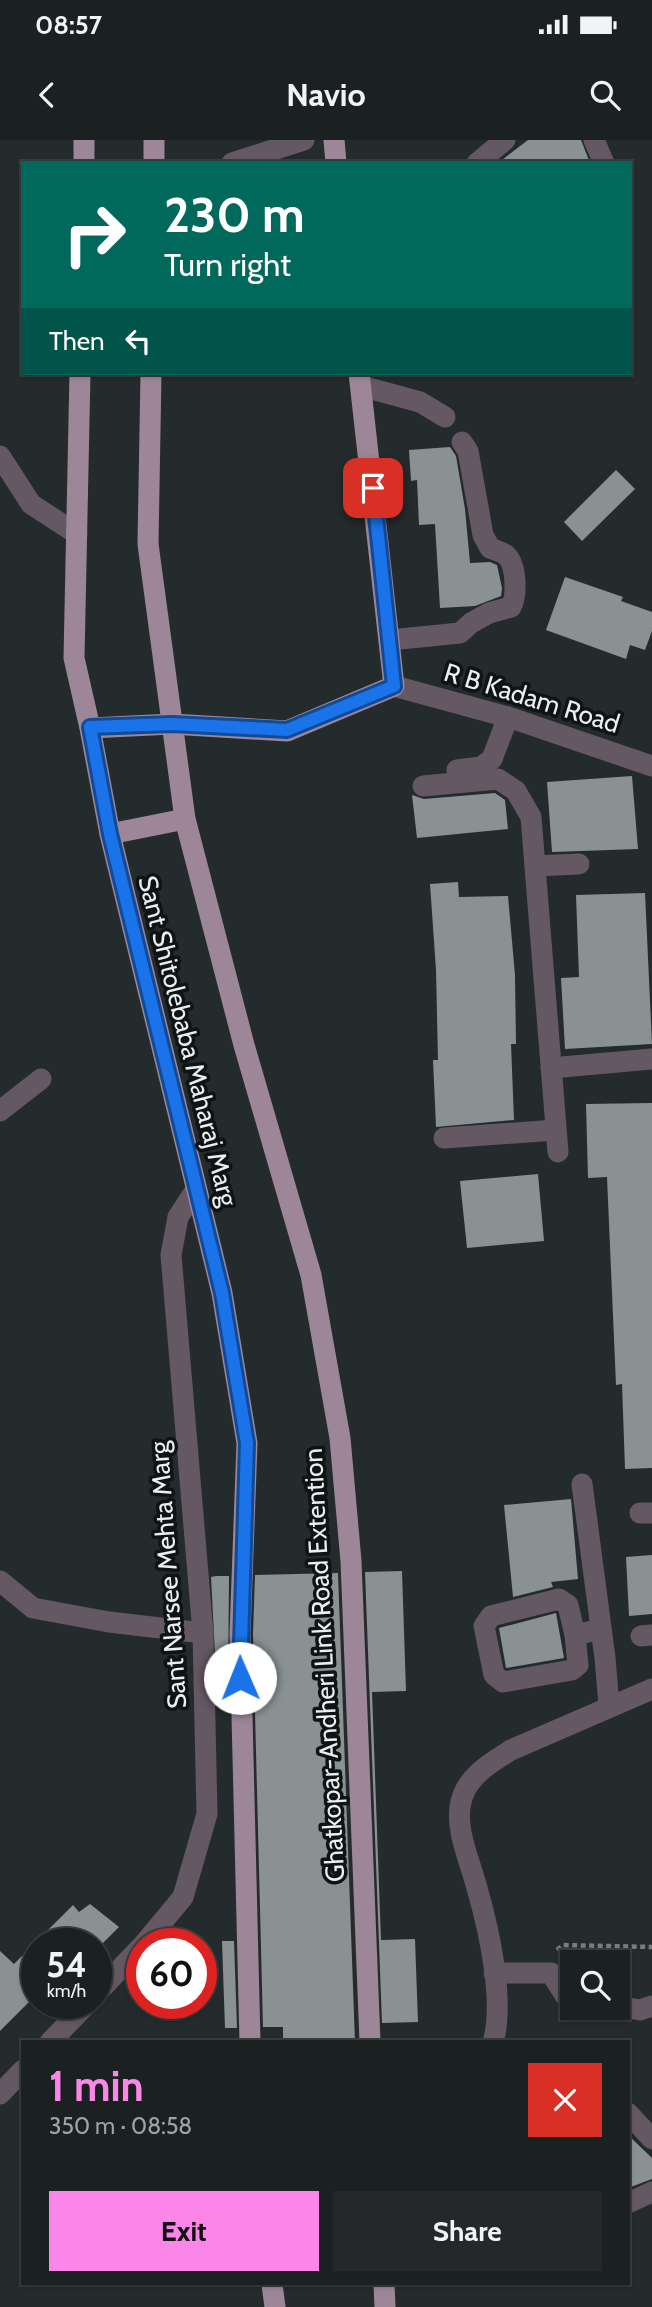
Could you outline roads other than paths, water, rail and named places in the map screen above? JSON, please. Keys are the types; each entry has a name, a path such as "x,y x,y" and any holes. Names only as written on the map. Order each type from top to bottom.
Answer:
{"main road":[{"path":"84,140 84,161"},
{"path":"154,140 154,161"},
{"path":"334,140 336,161"},
{"name":"Sant Shitolebaba Maharaj Marg","path":"80,375 74,658 110,834 222,1293 247,1443 240,1634 250,2040"},
{"name":"Sant Shitolebaba Maharaj Marg","path":"151,375 148,544 185,819 244,1045"},
{"path":"90,727 172,724 287,730 394,686 360,379"},
{"path":"110,834 185,819"},
{"name":"Ghatkopar-Andheri Link Road Extention","path":"244,1045 311,1275 340,1438 351,1561 370,2040"},
{"path":"272,2285 275,2307"},
{"path":"384,2285 385,2307"}],"street":[{"path":"237,161 273,146 304,140"},
{"path":"594,140 603,161"},
{"path":"479,161 498,142"},
{"path":"360,379 420,402 445,417"},
{"path":"390,640 460,633 489,613 511,607 516,598 510,561 505,554 490,548 483,535 468,451 462,442"},
{"path":"0,456 31,504 77,534"},
{"name":"R B Kadam Road","path":"394,686 508,718 652,766"},
{"path":"487,772 508,718"},
{"path":"449,770 481,767 516,791 531,817 558,1152"},
{"path":"423,786 487,772"},
{"path":"535,866 579,864"},
{"path":"551,1068 652,1059"},
{"path":"0,1111 41,1079"},
{"path":"444,1138 556,1130"},
{"name":"Sant Narsee Mehta Marg","path":"157,1928 183,1897 206,1814 203,1633 171,1255 178,1217 195,1191"},
{"path":"582,1483 609,1705"},
{"path":"0,1581 33,1608 109,1622 203,1633"},
{"path":"559,1599 568,1605 575,1635 578,1665 572,1670 503,1682 494,1675 484,1626 491,1616 559,1599"},
{"path":"575,1635 601,1629"},
{"path":"495,2033 494,1973 483,1906 460,1825 462,1799 471,1780 489,1763 511,1750 609,1705 652,1689"},
{"name":"Sant Narsee Mehta Marg","path":"112,1977 126,1963"},
{"path":"494,1973 551,1973 560,1987"},
{"path":"630,2008 640,2010 652,2007"},
{"path":"52,2040 72,2019"},
{"path":"0,2094 21,2072"},
{"path":"630,2115 652,2138"},
{"path":"630,2202 652,2192"}]}
